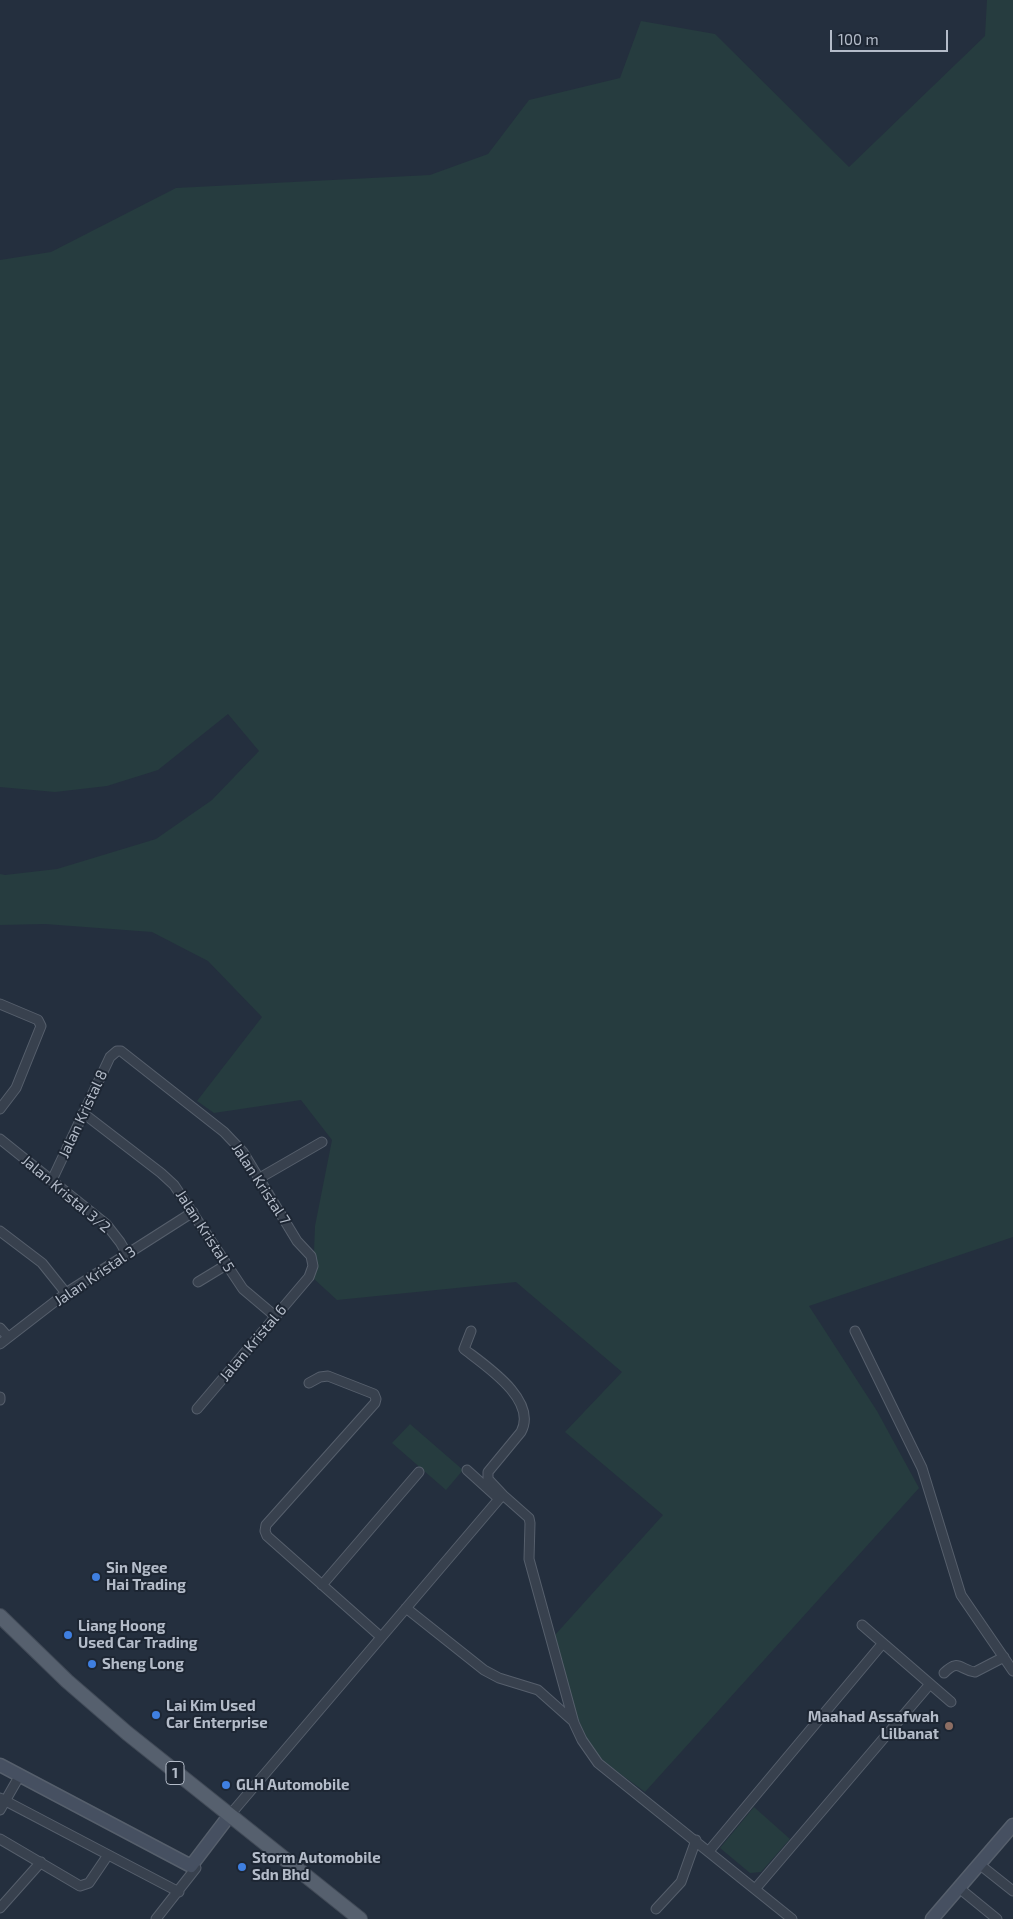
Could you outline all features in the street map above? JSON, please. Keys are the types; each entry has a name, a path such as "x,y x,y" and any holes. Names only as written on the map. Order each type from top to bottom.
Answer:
{"main road":[{"name":"1","path":"0,1616 68,1681 132,1737 228,1816 360,1919"}],"street":[{"path":"0,1004 41,1023 42,1026 16,1088 0,1109"},
{"name":"Jalan Kristal 8","path":"52,1180 110,1057 117,1051"},
{"name":"Jalan Kristal 7","path":"117,1051 124,1052 224,1132 242,1152 297,1241 311,1256 313,1266 309,1277"},
{"name":"Jalan Kristal 5","path":"83,1113 174,1185 243,1288 276,1316"},
{"name":"Jalan Kristal 3/2","path":"0,1139 106,1224 127,1254"},
{"path":"258,1179 322,1142"},
{"name":"Jalan Kristal 3","path":"0,1344 66,1294 193,1212"},
{"path":"0,1230 42,1263 66,1294"},
{"path":"198,1282 226,1265"},
{"name":"Jalan Kristal 6","path":"197,1410 309,1277"},
{"path":"0,1328 8,1337"},
{"path":"471,1331 464,1349 501,1378 515,1394 524,1411 525,1425 521,1432 488,1472 488,1479 501,1497"},
{"path":"855,1331 922,1468 961,1595 1013,1671"},
{"path":"309,1383 320,1377 333,1376 374,1394 375,1403 266,1525 265,1531 267,1536 381,1638"},
{"path":"467,1470 529,1518 529,1559 574,1723 582,1740 598,1763 756,1888 792,1919"},
{"path":"322,1584 419,1472"},
{"path":"0,1765 191,1866 228,1816 501,1497"},
{"path":"406,1608 484,1670 499,1678 538,1690 574,1723"},
{"path":"862,1625 951,1702"},
{"path":"709,1851 883,1643"},
{"path":"944,1673 950,1666 954,1665 962,1666 975,1672 1004,1657"},
{"path":"756,1888 930,1684"},
{"path":"0,1810 3,1799 20,1775"},
{"path":"3,1799 179,1892"},
{"path":"932,1919 1011,1832"},
{"path":"0,1839 80,1886 89,1883 108,1855"},
{"path":"656,1909 683,1878 696,1840"},
{"path":"0,1908 41,1862"},
{"path":"980,1864 1013,1891"},
{"path":"156,1919 196,1868"},
{"path":"959,1888 998,1919"}],"green space":[{"path":"987,0 1013,0 1013,1237 809,1306 877,1411 919,1488 645,1792 602,1759 593,1748 585,1734 572,1701 555,1635 663,1515 565,1432 622,1372 516,1282 337,1300 313,1278 315,1226 332,1140 301,1100 214,1113 197,1101 262,1017 208,961 152,932 45,924 0,925 0,874 57,869 156,839 212,800 259,751 228,714 158,770 107,786 55,792 0,787 0,260 51,252 176,188 430,175 488,154 529,100 620,78 641,21 715,34 849,167 985,36"},
{"path":"410,1424 463,1470 446,1490 392,1443"},
{"path":"754,1807 790,1839 761,1872 750,1873 720,1848"}],"place":[{"name":"Sin Ngee Hai Trading","path":"96,1577"},
{"name":"Liang Hoong Used Car Trading","path":"68,1635"},
{"name":"Sheng Long","path":"92,1664"},
{"name":"Lai Kim Used Car Enterprise","path":"156,1715"},
{"name":"Maahad Assafwah Lilbanat","path":"949,1726"},
{"name":"GLH Automobile","path":"226,1785"},
{"name":"Storm Automobile Sdn Bhd","path":"242,1867"}]}
